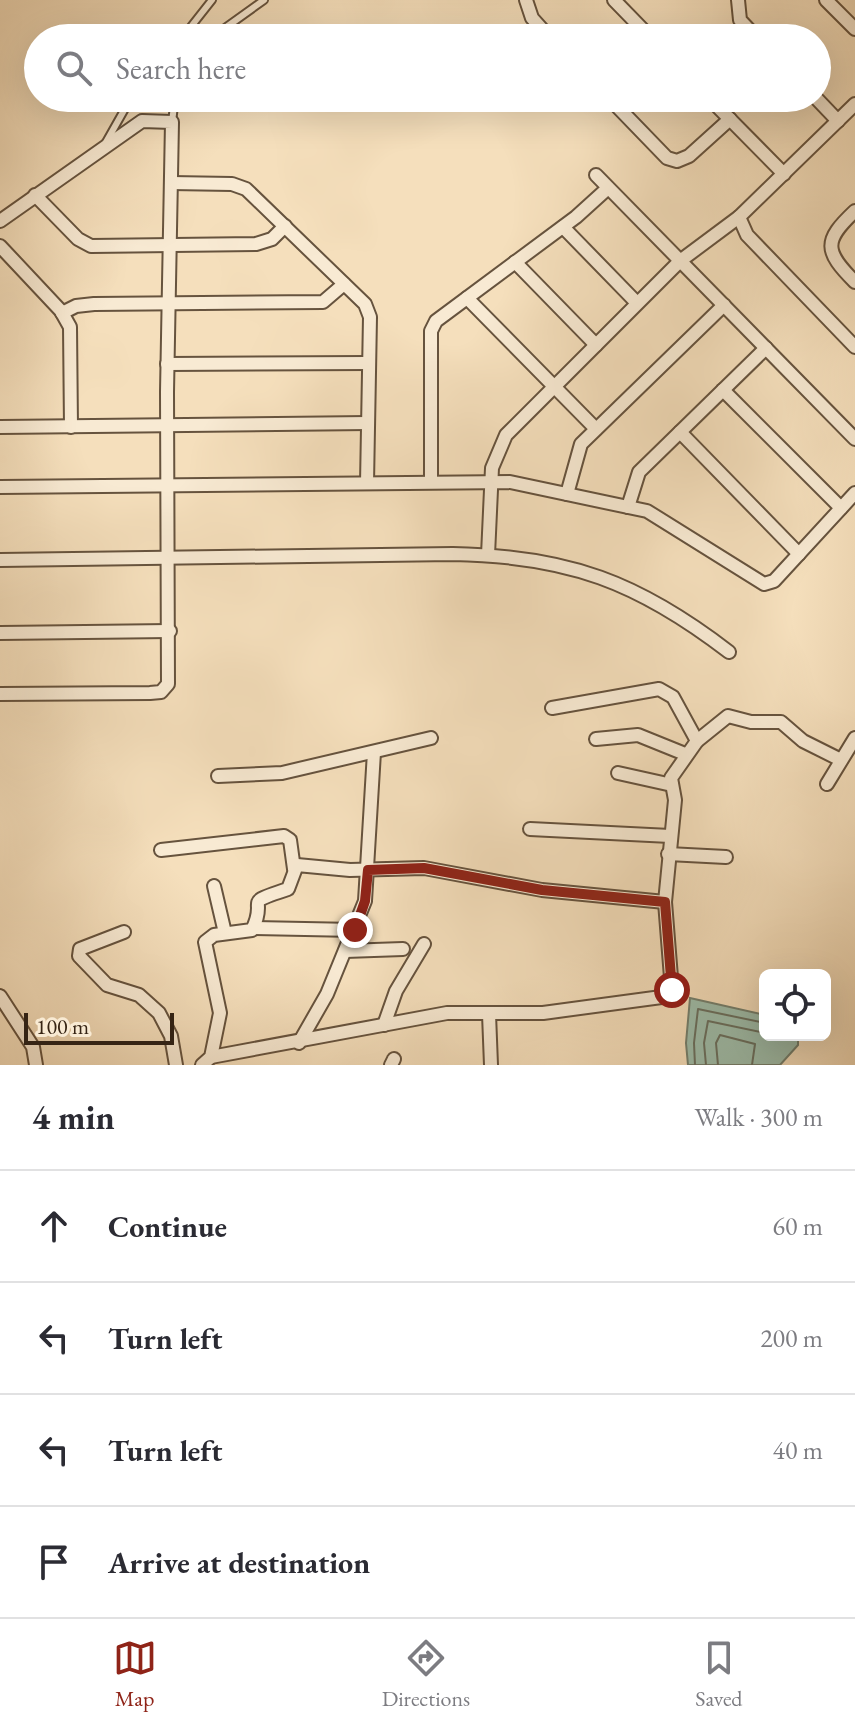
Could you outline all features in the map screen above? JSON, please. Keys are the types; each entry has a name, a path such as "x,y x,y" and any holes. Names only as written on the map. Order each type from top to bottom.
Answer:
{"street":[{"path":"526,0 537,24"},
{"path":"614,0 637,24"},
{"path":"738,0 740,20 744,24"},
{"path":"826,0 853,22"},
{"path":"488,555 490,482 497,452 506,435 680,261 739,217 855,104"},
{"path":"623,112 667,158 677,161 689,156 730,119"},
{"path":"723,112 784,174"},
{"path":"829,112 838,121"},
{"path":"0,221 142,121 172,122 167,364 170,678 161,692 0,694"},
{"path":"596,175 855,439"},
{"path":"171,183 239,186 251,193 368,310 367,483"},
{"path":"431,482 431,331 436,321 563,227 608,188"},
{"path":"35,195 85,244 256,244 272,239 285,226"},
{"path":"855,211 836,231 829,248 832,256 855,282"},
{"path":"739,217 747,235 855,347"},
{"path":"563,227 637,303"},
{"path":"0,246 62,313 72,336 71,427"},
{"path":"515,262 596,345"},
{"path":"62,313 76,306 94,304 323,302 344,284"},
{"path":"467,298 596,429"},
{"path":"567,494 577,451 724,305"},
{"path":"628,507 639,472 766,348"},
{"path":"167,364 369,363"},
{"path":"723,390 841,508"},
{"path":"0,427 368,423"},
{"path":"680,432 799,554"},
{"path":"0,487 490,482 647,511 764,584 774,581 855,493"},
{"path":"0,560 488,555 582,569 619,583 688,621 729,652"},
{"path":"0,633 170,631"},
{"path":"552,708 659,689 673,697 697,741"},
{"path":"355,930 255,928 209,936 203,947 220,1013 206,1063 447,1013 563,1012 666,999 672,990 665,902 675,800 672,773 685,754 728,716 751,722 781,722 803,741 841,760"},
{"path":"596,739 638,735 685,754"},
{"path":"218,776 282,773 431,738"},
{"path":"827,784 855,738"},
{"path":"299,1043 316,1017 355,930 367,892 374,752"},
{"path":"618,773 672,785"},
{"path":"530,829 670,836"},
{"path":"161,850 284,836 290,840 294,869 288,889 265,895 259,900 255,928"},
{"path":"668,854 726,857"},
{"path":"294,869 304,865 368,870 424,868 542,890 665,902"},
{"path":"214,886 225,933"},
{"path":"124,932 80,949 79,956 107,985 139,995 159,1013 171,1036 176,1065"},
{"path":"384,1025 396,991 424,944"},
{"path":"345,951 403,949"},
{"path":"0,996 33,1047 36,1065"},
{"path":"489,1014 491,1065"}],"lane":[{"path":"193,24 212,0"},
{"path":"231,24 264,0"},
{"path":"105,145 123,112"},
{"path":"172,122 173,112"}],"water":[{"path":"690,998 759,1014 759,1041 798,1041 798,1045 780,1065 688,1065 686,1043"}],"route":[{"path":"355,930 369,883 368,870 424,868 542,890 665,902 672,990"}]}
